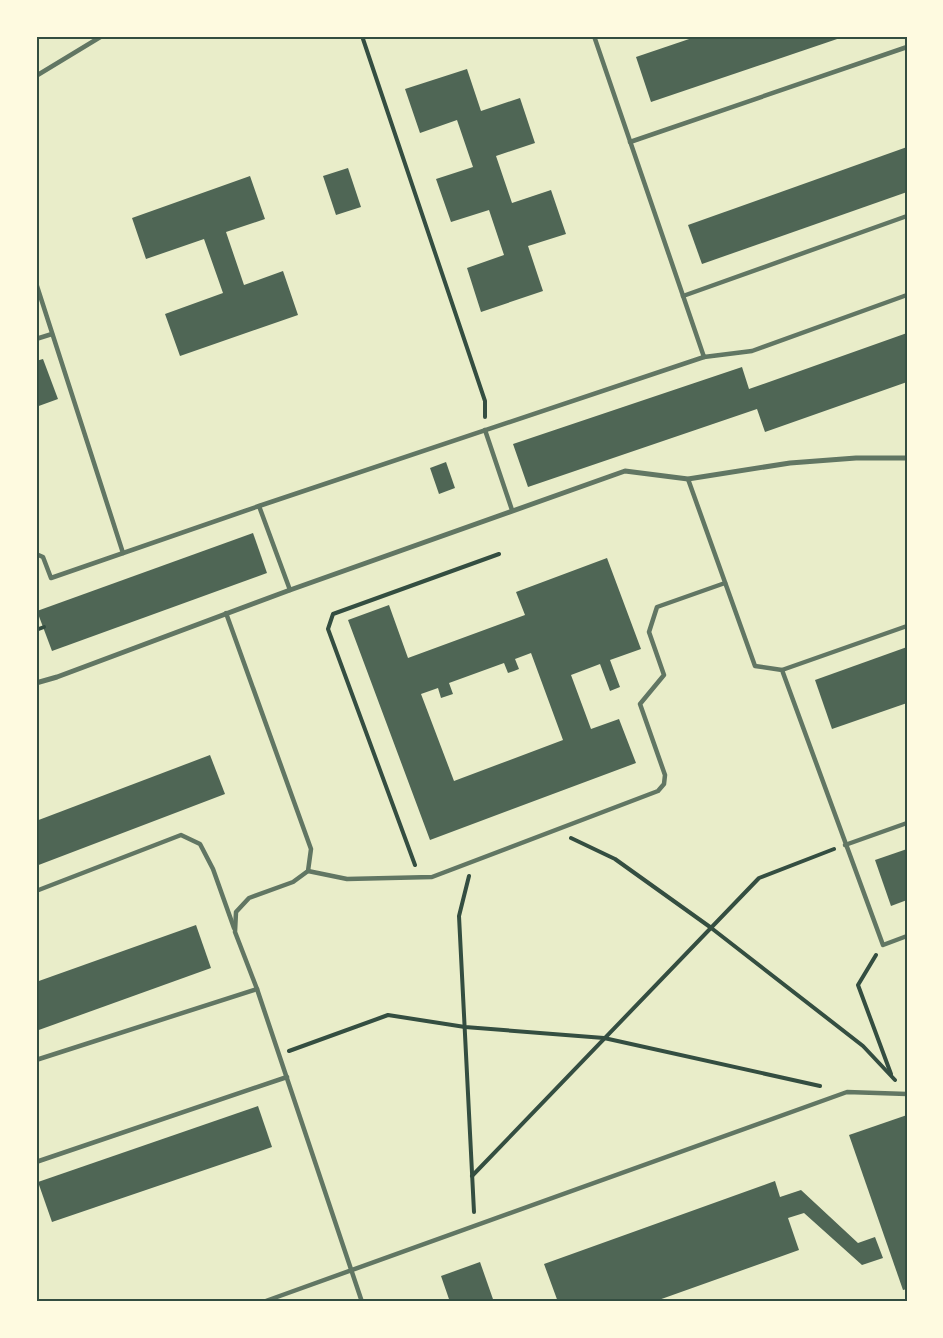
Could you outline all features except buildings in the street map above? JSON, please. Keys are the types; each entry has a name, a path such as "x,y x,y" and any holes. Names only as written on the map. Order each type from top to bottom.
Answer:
{"street":[{"path":"36,683 625,471 688,479 790,463 856,458 907,458"}],"lane":[{"path":"36,76 102,36"},
{"path":"594,36 704,357"},
{"path":"630,142 907,47"},
{"path":"683,296 907,216"},
{"path":"36,283 123,553"},
{"path":"36,554 43,557 51,578 704,357 752,351 907,295"},
{"path":"36,339 52,334"},
{"path":"485,430 512,510"},
{"path":"688,479 755,666 782,670 907,626"},
{"path":"259,506 290,590"},
{"path":"236,932 236,912 249,898 293,882 308,871 347,879 432,876 658,791 664,784 665,775 640,704 664,675 650,632 657,607 725,583"},
{"path":"226,613 310,849 308,871"},
{"path":"782,670 882,945 907,936"},
{"path":"845,845 907,823"},
{"path":"36,891 181,835 200,844 213,869 257,988 362,1302"},
{"path":"36,1060 257,988"},
{"path":"36,1162 287,1077"},
{"path":"263,1302 847,1092 907,1094"}],"path":[{"path":"362,36 485,401 485,430"},
{"path":"419,877 328,629 333,614 499,554"},
{"path":"36,630 44,627"},
{"path":"554,830 615,859 710,927 863,1046 900,1085"},
{"path":"472,1176 759,878 845,845"},
{"path":"473,861 459,916 475,1226"},
{"path":"882,945 858,985 892,1078"},
{"path":"279,1054 388,1014 465,1027 604,1038 847,1092"}]}
